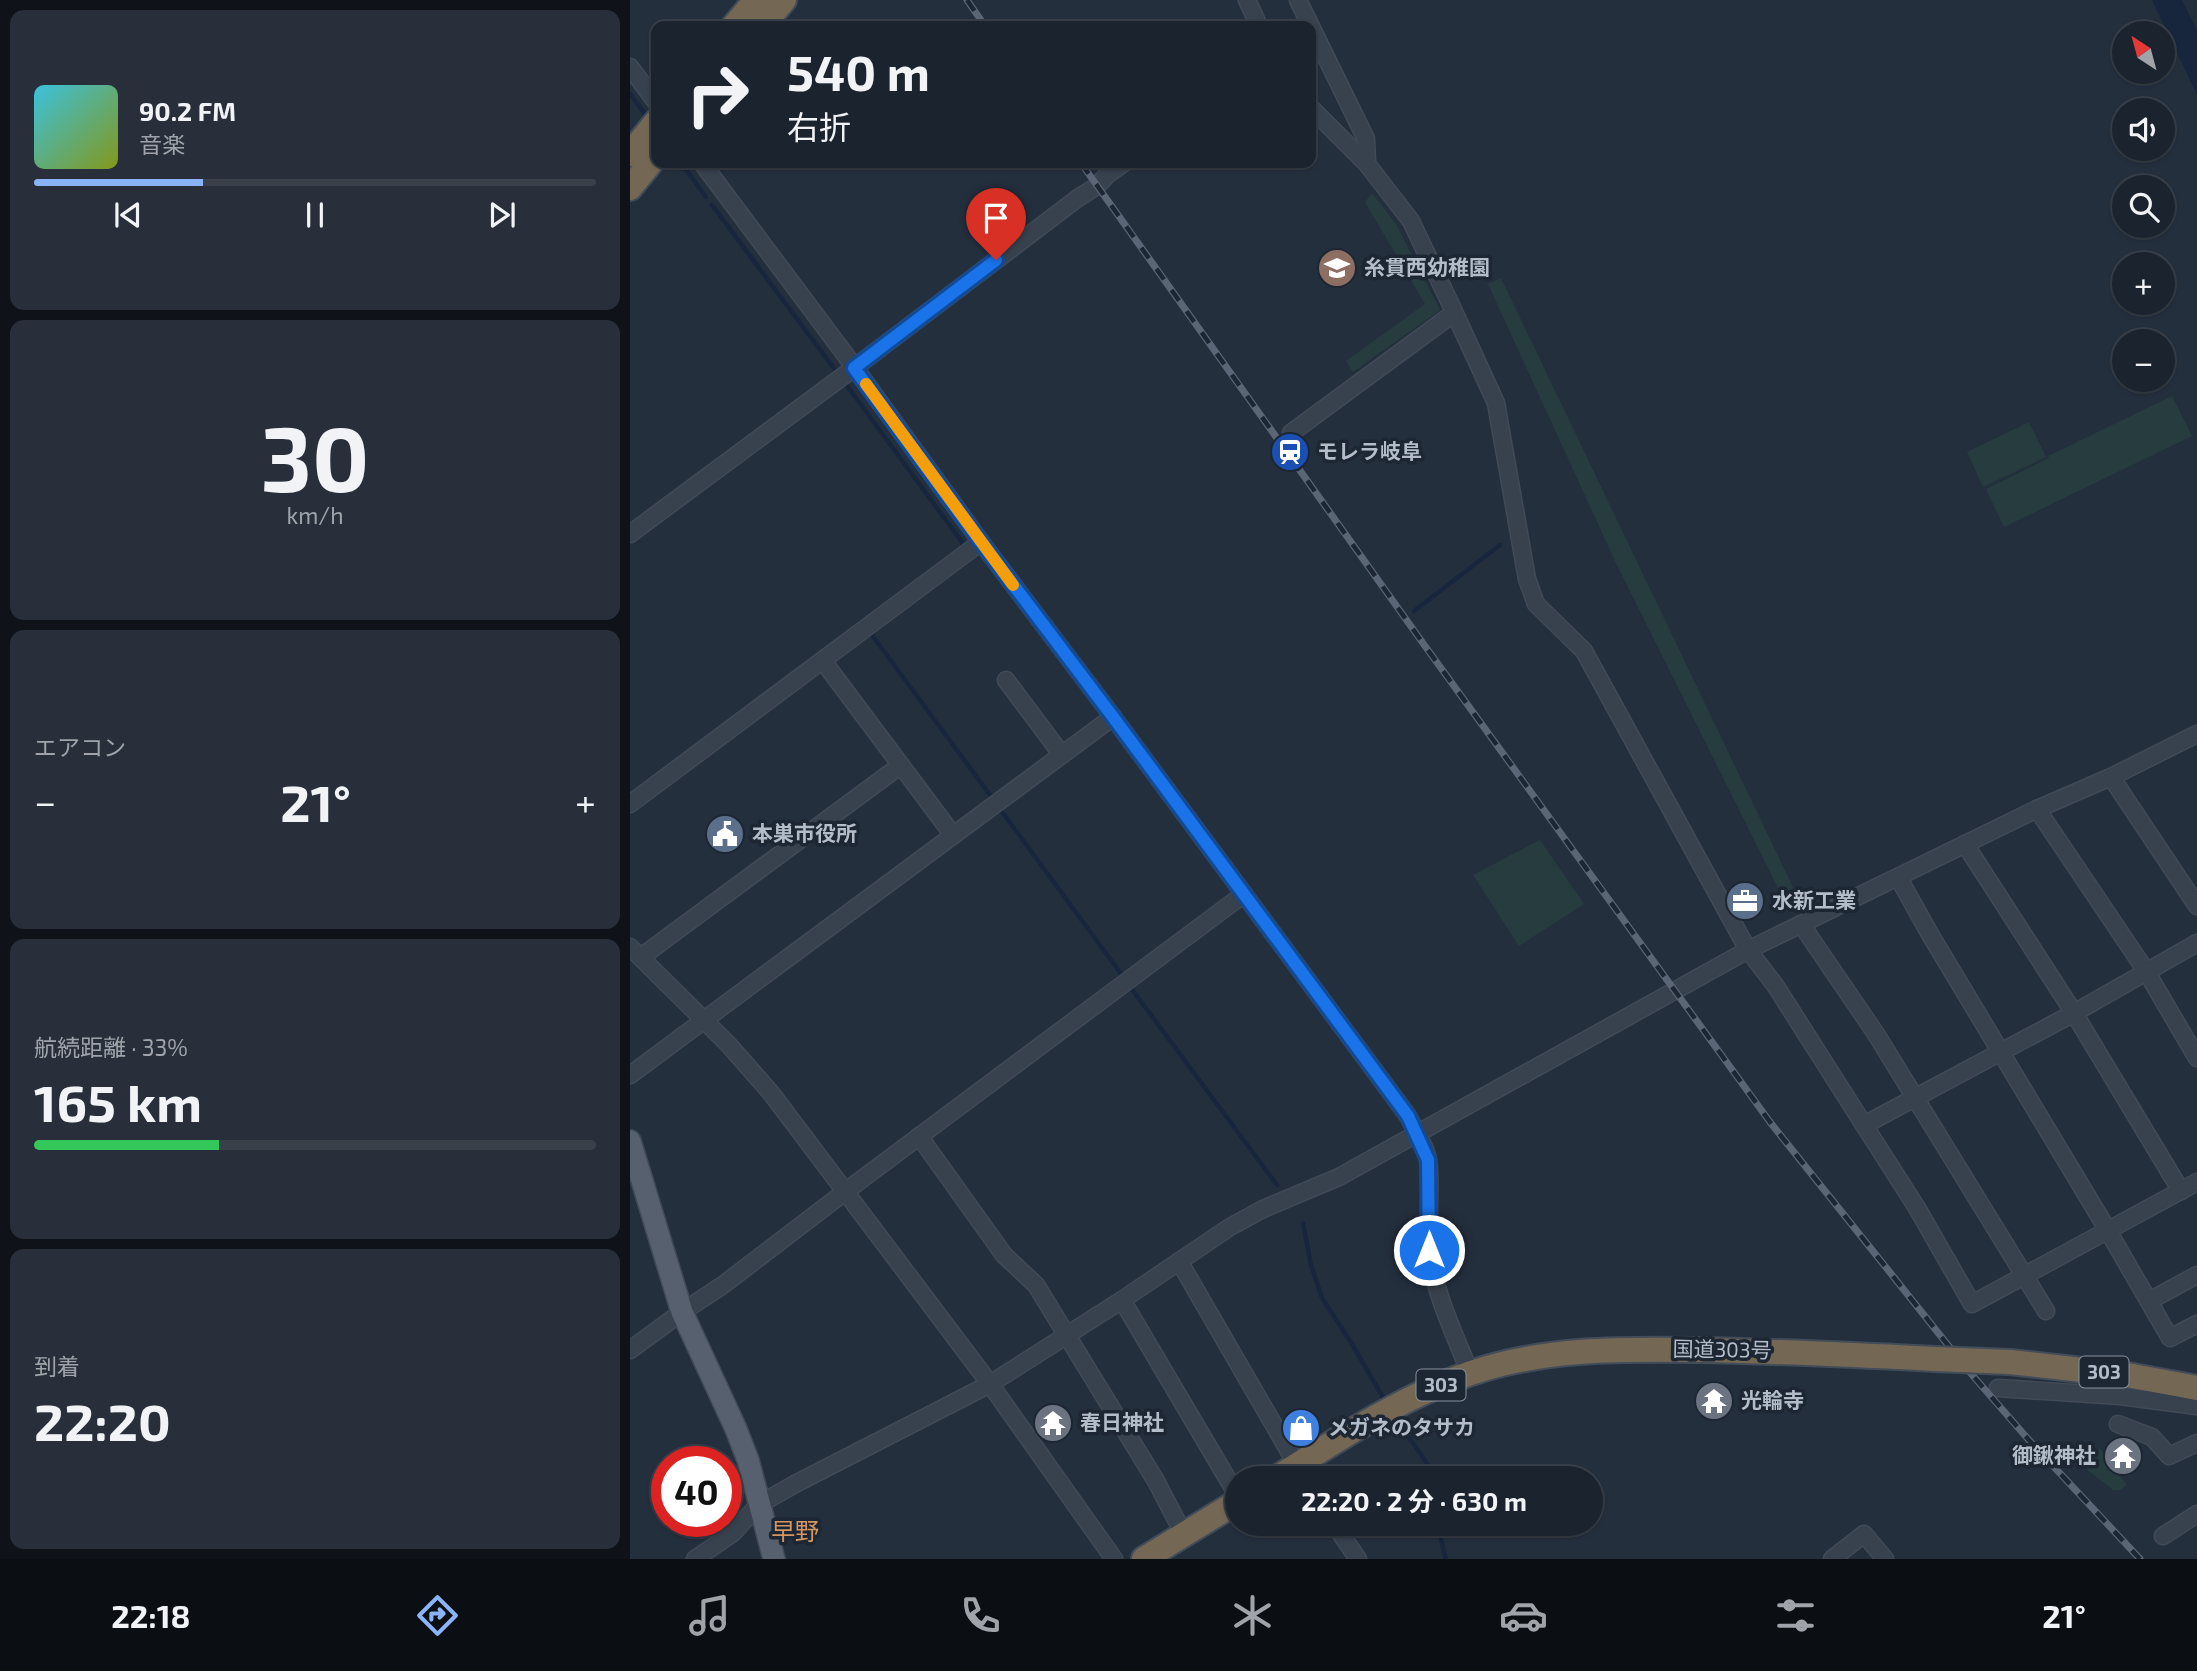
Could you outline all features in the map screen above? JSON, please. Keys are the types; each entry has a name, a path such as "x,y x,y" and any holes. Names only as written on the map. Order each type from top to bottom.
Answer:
{"highway":[{"path":"738,21 756,0"},
{"path":"766,21 784,0"},
{"path":"630,154 651,128"},
{"path":"630,188 651,162"},
{"name":"国道303号","path":"1302,1466 1405,1402 1471,1373 1534,1357 1604,1349 1777,1351 2010,1362 2127,1375 2197,1388"},
{"path":"1144,1559 1225,1509"}],"main road":[{"path":"630,1141 682,1311 748,1460 774,1559"}],"street":[{"path":"1247,0 1257,21"},
{"path":"1298,0 1308,21"},
{"path":"1316,37 1366,139 1367,164"},
{"path":"630,67 651,95"},
{"path":"1316,113 1367,164 1411,221 1496,403 1527,579 1536,604 1584,651 1748,950 1774,985 1917,1208 1972,1304 2197,1182"},
{"path":"706,168 1408,1116 1425,1149 1429,1171 1428,1235 1431,1266 1471,1373"},
{"path":"630,534 1097,186 1117,168"},
{"path":"1291,433 1454,313"},
{"path":"630,804 981,542"},
{"path":"823,661 953,835"},
{"path":"1006,680 1062,755"},
{"path":"630,1075 1113,717"},
{"path":"695,1559 733,1533 758,1505 990,1384 1230,1227 1263,1209 1339,1177 1748,950 2197,734"},
{"path":"901,765 635,952 764,1084 990,1384 1114,1559"},
{"path":"2111,777 2197,906"},
{"path":"2037,809 2146,971 2197,1058"},
{"path":"1965,844 2074,1013 2181,1191"},
{"path":"1898,877 2170,1338 2197,1324"},
{"path":"630,1350 682,1311 723,1285 1244,894"},
{"path":"1801,925 1876,1034 2046,1311"},
{"path":"1864,1125 2074,1013 2197,943"},
{"path":"919,1136 1004,1255 1036,1285 1156,1481 1184,1535"},
{"path":"1179,1261 1287,1466"},
{"path":"2149,1301 2197,1275"},
{"path":"1122,1300 1225,1475"},
{"path":"1998,1388 2120,1396 2197,1406"},
{"path":"2118,1424 2152,1437 2169,1456 2197,1443"},
{"path":"2163,1536 2197,1514"},
{"path":"1832,1559 1864,1534 1885,1559"},
{"path":"1342,1536 1356,1558"}],"green space":[{"path":"1372,193 1396,224 1440,310 1353,372 1346,361 1425,304 1365,202"},
{"path":"1501,278 1802,906 1790,912 1615,561 1488,284"},
{"path":"2172,396 2192,436 2004,527 1986,489"},
{"path":"2029,422 2046,457 1983,487 1967,452"},
{"path":"1540,840 1584,904 1519,946 1473,875"},
{"path":"2099,1448 2127,1485 2120,1490 2113,1490 2084,1467 2083,1463"}],"water":[{"path":"2152,0 2182,0 2197,30 2197,95 2175,49 2175,21 2162,21"}],"waterway":[{"path":"630,94 648,118"},
{"path":"685,168 706,197"},
{"path":"712,205 836,371"},
{"path":"845,383 962,542 963,548"},
{"path":"1414,611 1500,545"},
{"path":"869,631 993,799"},
{"path":"1000,809 1122,975"},
{"path":"1131,988 1277,1185"},
{"path":"1303,1223 1311,1265 1322,1298 1384,1399"},
{"path":"1397,1420 1429,1466"},
{"path":"1440,1536 1446,1559"}],"railway":[{"path":"967,0 982,21"},
{"path":"1085,168 1425,646 1770,1122 1967,1369 2140,1559"}],"slow traffic":[{"path":"866,384 1013,585"}],"place":[{"name":"糸貫西幼稚園","path":"1337,268"},
{"name":"モレラ岐阜","path":"1290,452"},
{"name":"本巣市役所","path":"725,834"},
{"name":"水新工業","path":"1745,901"},
{"name":"光輪寺","path":"1714,1401"},
{"name":"春日神社","path":"1053,1423"},
{"name":"メガネのタサカ","path":"1301,1428"},
{"name":"御鍬神社","path":"2123,1456"}],"district":[{"name":"早野","path":"795,1532"}],"route":[{"path":"996,260 854,368 1408,1116 1428,1160 1429,1250"}]}
